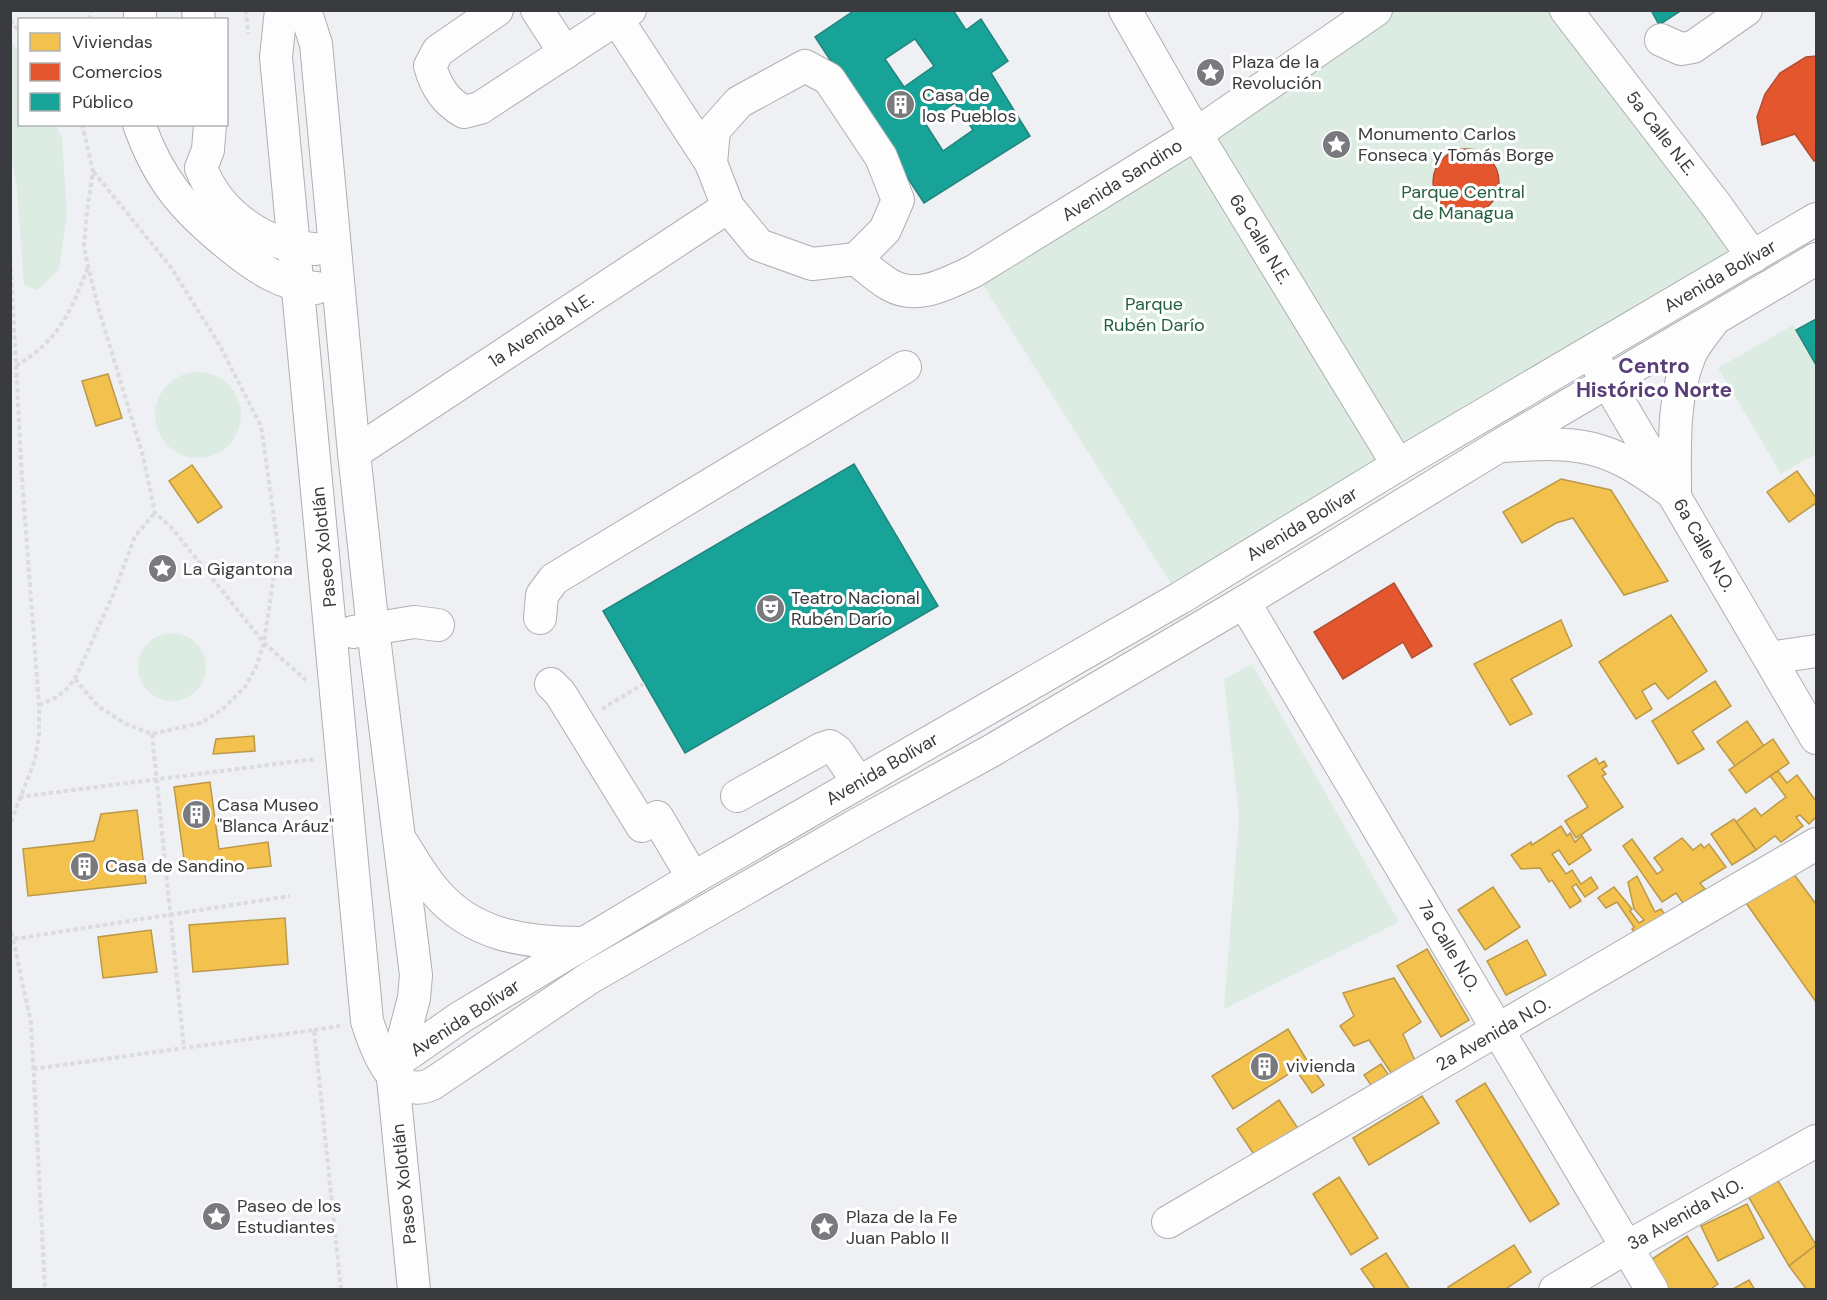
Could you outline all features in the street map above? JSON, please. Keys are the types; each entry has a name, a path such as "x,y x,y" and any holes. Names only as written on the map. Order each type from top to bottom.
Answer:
{"street":[{"name":"Paseo Xolotlán","path":"281,10 276,57 368,1021 393,1078"},
{"name":"Paseo Xolotlán","path":"305,10 316,44 354,453 415,968 416,987 393,1078 414,1290"},
{"path":"496,10 438,51 430,66 434,83 448,103 464,112 480,108 565,53 620,13 711,163 728,207 759,245 812,264 856,259 885,230 898,200 880,157 829,79 805,66 739,102 714,129 711,163"},
{"path":"537,10 565,53"},
{"name":"6a Calle N.E.","path":"1125,10 1196,134 1398,465"},
{"name":"Avenida Sandino","path":"856,259 892,286 917,292 943,286 974,271 1196,134 1376,10"},
{"name":"5a Calle N.E.","path":"1566,10 1716,205 1753,257"},
{"path":"1661,40 1681,49 1694,47 1746,10"},
{"path":"140,126 147,148 164,178 193,215 268,275 298,286 338,291"},
{"path":"164,178 186,181 201,168 208,150 210,126"},
{"path":"201,168 208,186 231,214 265,236 296,248 334,250"},
{"name":"1a Avenida N.E.","path":"354,453 728,207"},
{"name":"Avenida Bolívar","path":"1816,219 1398,465 1180,598 693,878 461,1017 407,1054 397,1066 393,1078 417,1088 432,1083 591,977 991,751 1816,259"},
{"path":"1675,494 1676,430 1680,389 1691,353 1716,318"},
{"name":"6a Calle N.O.","path":"1590,352 1816,738"},
{"path":"540,618 542,595 554,579 905,367"},
{"path":"1499,446 1556,443 1599,450 1617,456 1643,471 1675,494"},
{"name":"7a Calle N.O.","path":"1244,602 1652,1290"},
{"path":"332,636 414,622 438,626"},
{"path":"1770,658 1816,651"},
{"path":"551,684 560,693 642,826 657,817 693,878"},
{"path":"738,796 830,746 837,751 858,782"},
{"path":"400,838 434,891 472,923 490,932 526,941 584,943"},
{"name":"2a Avenida N.O.","path":"1168,1222 1499,1031 1816,843"},
{"path":"402,1165 403,1128 406,1118 418,1096 432,1083"},
{"name":"3a Avenida N.O.","path":"1555,1290 1627,1246 1816,1141"}],"path":[{"path":"82,126 93,171 84,246 98,307 143,456 155,513 171,527 264,643 339,708"},
{"path":"75,679 98,706 126,724 152,734 201,723 224,708 245,687 256,667 264,643 278,546 261,426 219,344 170,266 93,171"},
{"path":"10,253 22,479 39,705 39,735 35,760 10,824"},
{"path":"16,366 36,354 54,336 70,311 88,266"},
{"path":"39,705 65,691 75,679 113,596 135,536 155,513"},
{"path":"579,723 645,683"},
{"path":"152,734 184,1048"},
{"path":"19,797 342,755"},
{"path":"14,939 290,896"},
{"path":"10,926 31,1023 45,1290"},
{"path":"33,1069 314,1030 341,1290"}],"green space":[{"path":"1376,10 1566,11 1753,257 1180,598 974,271"},
{"path":"11,42 18,51 18,126 56,126 62,138 67,213 59,270 37,290 24,285 17,190 11,152"},
{"path":"1793,325 1816,365 1816,454 1781,474 1718,368"},
{"path":"190,372 206,372 229,384 238,398 241,415 238,432 229,446 206,458 190,458 174,451 162,439 155,423 155,407 162,391 174,379"},
{"path":"172,633 185,636 196,643 203,654 206,667 203,680 196,691 185,698 172,701 159,698 148,691 141,680 138,667 141,654 148,643 159,636"},
{"path":"1252,664 1399,922 1224,1009 1239,817 1224,679"}],"building: Viviendas":[{"path":"108,374 122,418 96,426 82,381"},
{"path":"192,465 222,507 198,523 169,481"},
{"path":"1797,471 1816,498 1816,503 1789,522 1767,492"},
{"path":"1561,479 1611,490 1668,581 1624,595 1573,518 1556,523 1522,543 1503,512"},
{"path":"1671,615 1707,671 1668,699 1655,683 1642,691 1652,709 1636,719 1599,662"},
{"path":"1561,620 1572,646 1511,679 1532,714 1510,725 1474,664"},
{"path":"1715,681 1731,706 1692,731 1704,749 1678,764 1652,721"},
{"path":"1747,721 1764,746 1735,766 1717,742"},
{"path":"254,736 255,751 213,754 216,739"},
{"path":"1773,739 1789,763 1746,793 1729,770"},
{"path":"1596,758 1599,764 1604,761 1607,766 1602,769 1606,774 1602,776 1623,807 1576,838 1565,821 1588,807 1568,776"},
{"path":"1778,771 1787,783 1797,775 1816,801 1816,817 1809,824 1800,815 1796,817 1803,826 1781,842 1775,836 1756,850 1736,822 1755,808 1761,816 1786,797 1770,776"},
{"name":"Casa Museo \"Blanca Aráuz\"","path":"210,782 219,849 268,842 271,866 208,873 193,870 184,859 174,787"},
{"name":"Casa de Sandino","path":"137,810 146,883 28,896 23,849 94,841 101,814"},
{"path":"1734,819 1756,850 1732,865 1711,834"},
{"path":"1561,826 1567,836 1570,833 1575,842 1582,836 1591,850 1569,865 1559,850 1552,854 1566,874 1572,870 1581,884 1591,877 1598,888 1585,897 1576,884 1572,887 1581,901 1570,908 1552,880 1549,882 1540,868 1521,869 1511,855 1531,842 1532,845"},
{"path":"1682,838 1693,850 1701,844 1704,848 1709,844 1726,867 1700,883 1705,889 1683,903 1676,893 1662,902 1623,846 1632,839 1657,874 1663,870 1654,858"},
{"path":"1793,873 1816,904 1816,1002 1746,903"},
{"path":"1637,876 1655,912 1661,909 1668,919 1638,937 1617,902 1606,908 1598,898 1614,887 1632,909 1630,911 1639,923 1644,920 1634,909 1628,882"},
{"path":"1493,887 1520,927 1485,950 1458,910"},
{"path":"285,918 288,964 193,972 189,925"},
{"path":"151,930 157,972 103,978 98,937"},
{"path":"1527,940 1546,975 1506,995 1487,961"},
{"path":"1427,949 1469,1020 1441,1037 1397,966"},
{"path":"1394,978 1421,1022 1403,1034 1417,1065 1398,1083 1369,1040 1354,1046 1340,1026 1354,1016 1343,993"},
{"name":"vivienda","path":"1288,1029 1308,1062 1233,1109 1212,1076"},
{"path":"1308,1062 1324,1085 1312,1093 1296,1070"},
{"path":"1381,1064 1390,1077 1373,1088 1364,1075"},
{"path":"1485,1083 1559,1204 1530,1222 1456,1101"},
{"path":"1422,1096 1439,1123 1369,1165 1353,1138"},
{"path":"1279,1100 1299,1130 1257,1159 1237,1129"},
{"path":"1339,1177 1378,1238 1351,1255 1313,1194"},
{"path":"1777,1179 1816,1245 1789,1266 1748,1196"},
{"path":"1747,1204 1764,1238 1718,1261 1701,1226"},
{"path":"1687,1236 1718,1284 1709,1290 1667,1290 1649,1261"},
{"path":"1514,1245 1531,1272 1504,1290 1449,1290 1448,1287"},
{"path":"1816,1245 1816,1290 1807,1290 1789,1266"},
{"path":"1386,1253 1410,1290 1376,1290 1361,1269"},
{"path":"1749,1280 1755,1290 1731,1290"}],"building: Comercios":[{"path":"1816,56 1816,159 1814,161 1795,134 1762,145 1757,117 1765,94 1780,73 1806,57"},
{"path":"1466,149 1478,152 1489,159 1496,170 1499,182 1496,194 1489,205 1478,212 1466,215 1454,212 1443,205 1436,194 1433,182 1436,170 1443,159 1454,152"},
{"path":"1394,583 1432,646 1412,658 1403,642 1343,679 1314,632"}],"building: Público":[{"name":"Casa de los Pueblos","path":"855,10 953,10 966,30 981,19 1008,61 991,73 1030,136 924,203 815,37","holes":["915,39 934,66 904,87 885,59","955,103 973,130 943,151 925,123"]},
{"path":"1651,10 1682,10 1659,25"},
{"path":"1816,319 1816,365 1796,330"},
{"name":"Teatro Nacional Rubén Darío","path":"854,464 938,606 685,753 603,611"}],"place":[{"name":"Plaza de la Revolución","path":"1211,72"},
{"name":"Casa de los Pueblos","path":"901,105"},
{"name":"Monumento Carlos Fonseca y Tomás Borge","path":"1337,144"},
{"name":"La Gigantona","path":"162,569"},
{"name":"Teatro Nacional Rubén Darío","path":"770,608"},
{"name":"Casa Museo \"Blanca Aráuz\"","path":"196,815"},
{"name":"Casa de Sandino","path":"84,866"},
{"name":"vivienda","path":"1265,1066"},
{"name":"Paseo de los Estudiantes","path":"216,1216"},
{"name":"Plaza de la Fe Juan Pablo II","path":"825,1227"}],"district":[{"name":"Centro Histórico Norte","path":"1654,378"}],"park label":[{"name":"Parque Central de Managua","path":"1463,202"},
{"name":"Parque Rubén Darío","path":"1154,314"}]}
